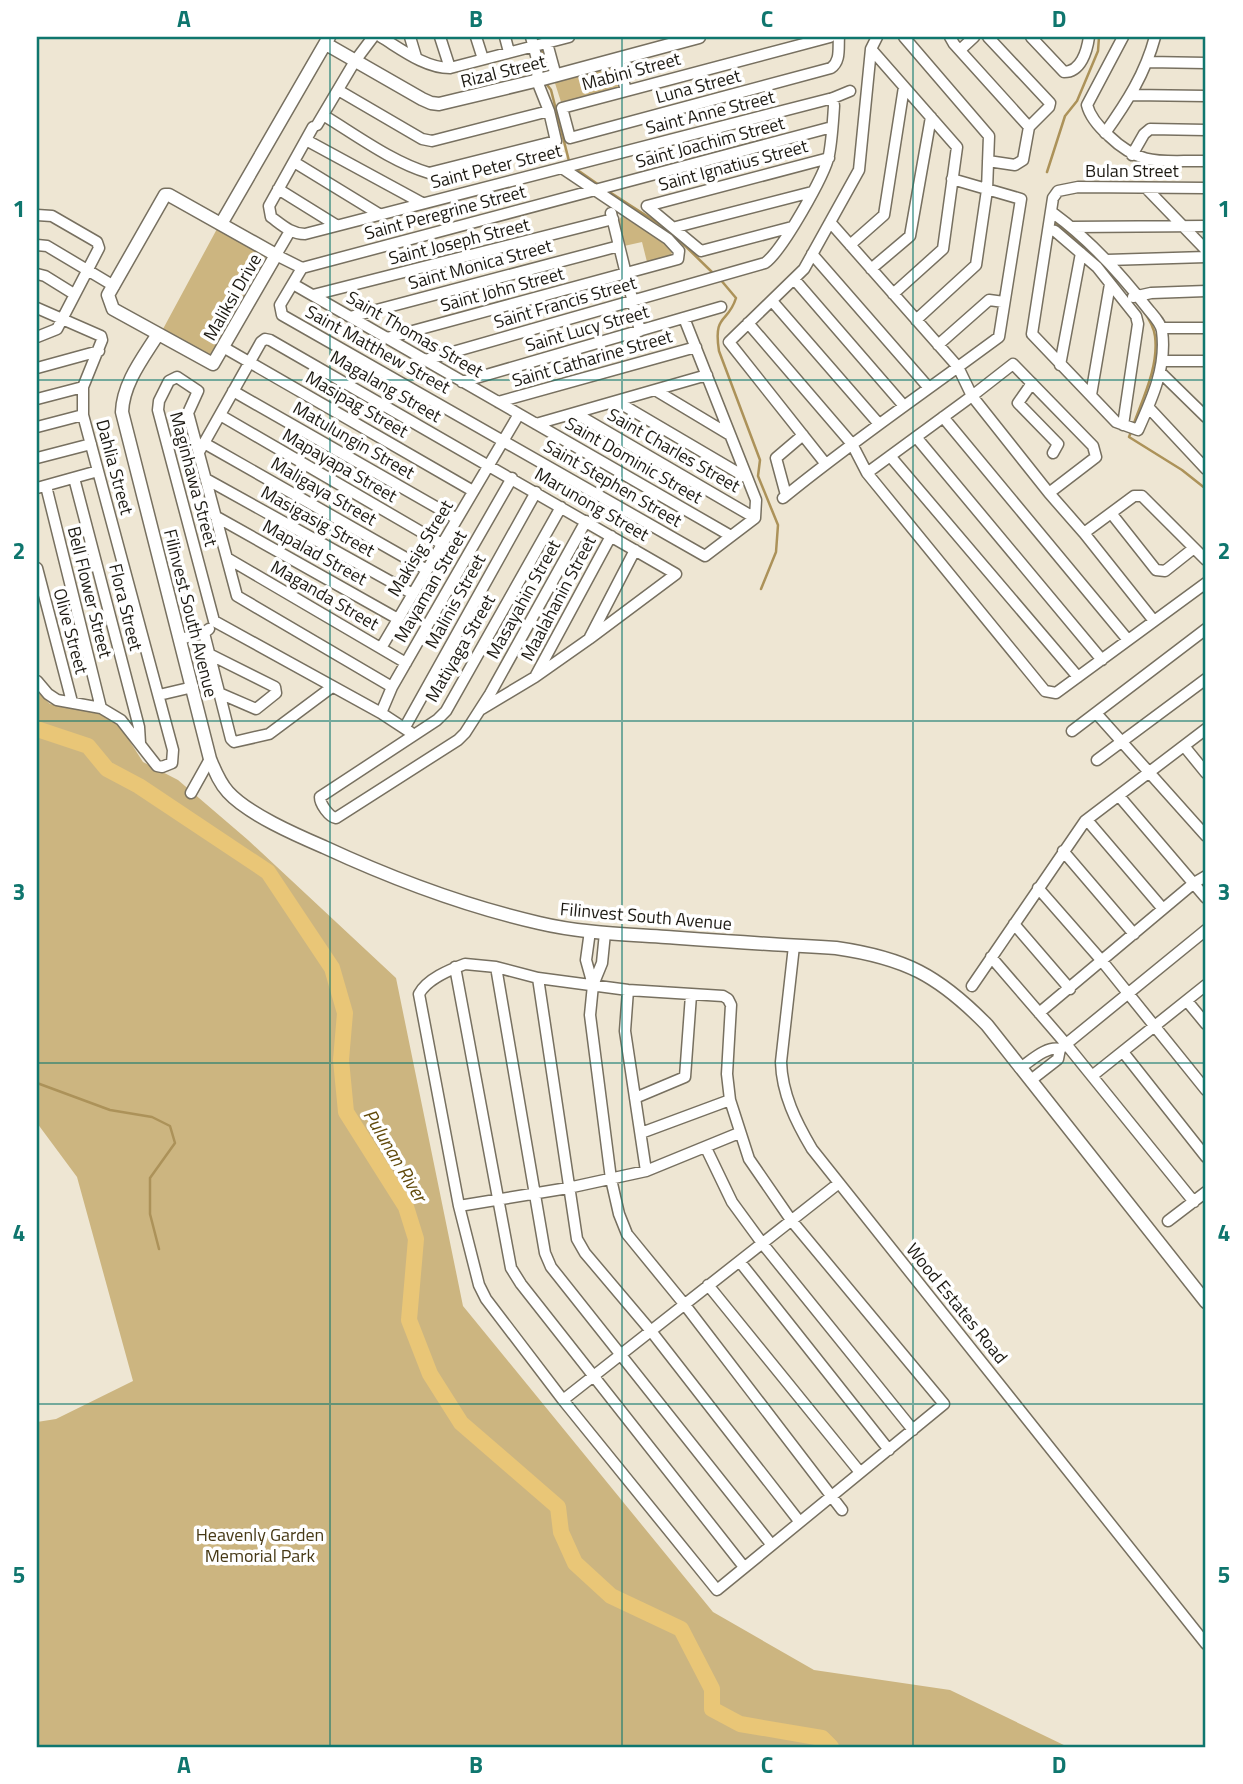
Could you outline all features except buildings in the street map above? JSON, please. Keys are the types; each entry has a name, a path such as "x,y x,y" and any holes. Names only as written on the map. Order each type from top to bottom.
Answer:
{"street":[{"path":"302,268 276,255 290,231 271,217 269,206 306,140 373,37"},
{"path":"381,37 440,68 450,68 543,41 569,37"},
{"path":"410,37 416,57"},
{"path":"440,37 450,68"},
{"path":"476,37 483,59"},
{"path":"505,37 509,52"},
{"name":"Rizal Street","path":"328,40 355,61 431,103 447,103 699,37"},
{"name":"Mabini Street","path":"562,108 830,37"},
{"name":"Luna Street","path":"562,108 570,138 831,68 836,65 838,58 839,37"},
{"path":"825,463 729,342 804,270 859,170 871,49 877,37"},
{"path":"904,37 989,136 987,190 975,265 916,320"},
{"path":"950,37 1030,127"},
{"path":"960,50 974,37"},
{"path":"988,37 1050,103 1030,127 1023,160 1015,165 988,161"},
{"path":"1031,37 1064,72 1075,70 1086,51 1089,37"},
{"path":"1123,37 1087,105 1089,113 1124,151 1144,160 1206,161"},
{"path":"1105,133 1132,95 1148,62 1155,37"},
{"path":"221,224 328,40"},
{"path":"543,41 538,63 545,78"},
{"path":"318,123 429,173 556,141 549,110 543,41"},
{"path":"871,49 957,147 943,249 893,294"},
{"path":"618,59 626,91"},
{"path":"1148,62 1206,63"},
{"path":"850,245 884,215 904,87"},
{"path":"338,90 422,139 432,141 549,110"},
{"name":"Saint Anne Street","path":"570,166 833,98 850,91"},
{"path":"1132,95 1206,96"},
{"path":"829,158 833,98"},
{"path":"872,269 910,236 930,117"},
{"name":"Saint Joachim Street","path":"597,191 832,127"},
{"path":"1132,155 1144,134 1150,130 1206,130"},
{"name":"Saint Peter Street","path":"306,140 422,203"},
{"name":"Saint Francis Street","path":"425,360 765,263 773,258 792,227 829,158"},
{"name":"Saint Ignatius Street","path":"676,227 647,206 829,158"},
{"path":"294,162 379,214"},
{"path":"570,166 608,200 640,331"},
{"name":"Saint Peter Street","path":"290,231 305,234 570,166"},
{"path":"803,435 776,458 785,496 825,463 999,337 1021,199 951,179"},
{"name":"Bulan Street","path":"1052,213 1053,198 1058,191 1078,187 1206,188"},
{"path":"1146,188 1206,250"},
{"path":"278,189 336,225"},
{"name":"Saint Peregrine Street","path":"302,268 597,191"},
{"path":"676,227 812,192"},
{"name":"Maliksi Drive","path":"165,195 276,255 213,364 113,309 108,295 165,195"},
{"name":"Saint John Street","path":"387,338 678,259 679,251 668,239 608,200"},
{"path":"1162,328 1161,366 1149,408 1139,430 1116,422 1032,334 1052,213 1107,260 1132,298 1162,328 1206,328"},
{"path":"37,215 52,216 97,242 99,248 57,329 37,337"},
{"name":"Saint Joseph Street","path":"313,295 613,219"},
{"path":"830,222 958,367 972,396 1154,621"},
{"path":"1071,227 1206,226"},
{"path":"676,227 701,251 792,227"},
{"path":"1049,229 1081,253 1110,284 1132,298 1206,290"},
{"path":"37,245 47,246 114,286"},
{"name":"Saint Monica Street","path":"350,317 619,246"},
{"path":"1060,365 1081,253"},
{"path":"812,254 929,388"},
{"path":"1107,260 1206,257"},
{"name":"Saint Matthew Street","path":"302,268 280,305 282,315 504,440"},
{"path":"37,274 45,276 74,295"},
{"path":"794,279 904,406"},
{"name":"Saint Thomas Street","path":"293,284 520,414"},
{"path":"1091,395 1110,284"},
{"path":"1130,427 1138,324 1132,298"},
{"path":"772,300 879,424"},
{"path":"938,345 989,300 1004,302"},
{"name":"Saint Lucy Street","path":"462,382 721,307"},
{"path":"37,308 101,336 102,345 99,351 37,368"},
{"path":"684,318 756,500 755,518 731,536"},
{"path":"748,323 852,444 867,473 1045,691 1056,693 1206,583"},
{"name":"Filinvest South Avenue","path":"158,334 127,386 122,397 122,412 210,759 217,776 229,793 242,804 291,832 431,892 487,910 542,924 605,933 836,948 873,953 902,962 931,976 962,1000 987,1025 1206,1301"},
{"name":"Magalang Street","path":"249,362 265,339 270,340 489,465"},
{"name":"Masipag Street","path":"223,347 473,491"},
{"name":"Saint Catharine Street","path":"498,402 696,347"},
{"name":"Dahlia Street","path":"99,351 83,387 83,415 159,695 173,750 172,763 162,767 150,760 140,746"},
{"path":"249,362 202,447 206,479 235,590 242,601 392,687"},
{"path":"1161,366 1205,362"},
{"path":"867,473 1013,364 1093,446 1096,457 1049,493"},
{"path":"1161,366 1206,417"},
{"path":"536,424 707,375"},
{"name":"Maginhawa Street","path":"202,447 188,414 198,391 177,377 173,378 169,380 159,401 158,410 214,621"},
{"path":"1032,383 1018,403 1056,449 1076,428"},
{"path":"37,399 83,387"},
{"path":"655,390 730,435"},
{"name":"Matulungin Street","path":"233,391 457,519"},
{"path":"616,401 747,478"},
{"path":"1149,408 1206,469"},
{"name":"Saint Charles Street","path":"575,413 755,518"},
{"name":"Makisig Street","path":"381,648 520,414"},
{"name":"Saint Dominic Street","path":"520,414 731,536"},
{"path":"37,427 83,415"},
{"name":"Mapayapa Street","path":"220,415 442,544"},
{"path":"943,417 1128,640"},
{"path":"916,437 1101,660"},
{"name":"Saint Stephen Street","path":"504,440 705,556 731,536"},
{"path":"37,458 91,444"},
{"name":"Maligaya Street","path":"202,447 427,570"},
{"path":"890,456 1078,677"},
{"name":"Marunong Street","path":"489,465 676,573 589,639"},
{"path":"41,487 98,471"},
{"name":"Flora Street","path":"75,478 139,727 140,746"},
{"name":"Mayaman Street","path":"381,713 392,687 512,478"},
{"name":"Masigasig Street","path":"206,479 412,594"},
{"name":"Bell Flower Street","path":"41,487 101,708"},
{"name":"Malinis Street","path":"408,731 536,492"},
{"path":"1084,533 1134,496 1142,496 1206,560"},
{"name":"Matiyaga Street","path":"320,797 408,731 437,720 446,711 561,507"},
{"path":"1111,513 1156,570 1165,571 1194,548"},
{"name":"Mapalad Street","path":"215,516 398,618"},
{"name":"Masayahin Street","path":"320,797 332,817 336,818 458,740 490,694 586,521"},
{"name":"Maalahanin Street","path":"534,677 611,536"},
{"path":"480,710 589,639 635,550"},
{"name":"Maganda Street","path":"227,558 406,663"},
{"name":"Olive Street","path":"37,568 72,702"},
{"path":"180,639 204,633 214,621 381,713 408,731"},
{"path":"1072,731 1206,629"},
{"path":"204,633 234,742 269,734 332,687"},
{"path":"209,654 275,687 276,690 276,693 256,709 219,693"},
{"path":"1097,760 1206,679"},
{"path":"37,681 57,700 101,708 121,720 140,746"},
{"path":"159,695 193,687"},
{"path":"1096,713 1206,836"},
{"path":"972,986 1087,820 1206,729"},
{"path":"1184,746 1206,773"},
{"path":"191,793 210,759"},
{"path":"1119,796 1206,898"},
{"path":"1087,820 1163,909"},
{"path":"1063,851 1134,934"},
{"path":"1039,1013 1194,883 1206,876"},
{"path":"1038,888 1102,961 1206,1090"},
{"path":"1014,924 1070,989"},
{"path":"1020,1068 1049,1049 1063,1046 1206,930"},
{"path":"590,931 586,960 593,985"},
{"path":"605,933 602,963 593,985 591,1035 611,1179 627,1234 685,1305 842,1510"},
{"name":"Wood Estates Road","path":"794,946 782,1043 782,1078 800,1129 838,1183 1206,1644"},
{"path":"991,957 1194,1202"},
{"path":"465,964 593,985 723,996 728,999 731,1005 727,1074 730,1100 749,1159 791,1220 944,1404 717,1590 563,1400 486,1299 479,1285 459,1206 419,994 423,987 455,967 465,964"},
{"path":"455,967 510,1268 744,1567"},
{"path":"496,967 545,1253 551,1267 771,1544"},
{"path":"538,978 577,1240 585,1254 651,1331 799,1521"},
{"path":"1092,1076 1206,985"},
{"path":"628,990 625,1031 646,1171"},
{"path":"635,1098 685,1077 691,995"},
{"path":"1188,1001 1206,1024"},
{"path":"1031,1080 1058,1059 1063,1046"},
{"path":"1123,1052 1206,1157"},
{"path":"641,1133 730,1100"},
{"path":"459,1206 568,1188 646,1171 739,1133"},
{"path":"706,1148 732,1202 762,1243 913,1430"},
{"path":"563,1400 838,1183"},
{"path":"1168,1221 1206,1192"},
{"path":"740,1262 889,1450"},
{"path":"708,1285 859,1471"}],"green space":[{"path":"614,64 620,88 561,102 554,80"},
{"path":"622,216 673,248 671,256 647,262 642,242 624,246 618,221"},
{"path":"218,227 267,254 211,355 163,329"},
{"name":"Heavenly Garden Memorial Park","path":"37,691 50,704 105,712 120,726 143,762 178,780 248,840 396,978 463,1306 713,1612 814,1670 950,1690 1068,1747 37,1747 37,1422 56,1419 133,1381 77,1177 37,1123"}],"waterway":[{"path":"1047,172 1065,116 1077,101 1098,51 1099,37"},
{"path":"541,48 545,64 544,75"},
{"path":"545,82 551,90 569,161"},
{"path":"576,169 599,185"},
{"path":"608,191 667,229"},
{"path":"1055,223 1113,275 1151,323 1155,336 1155,359 1133,426"},
{"path":"674,235 715,275"},
{"path":"720,279 736,298 718,330 719,351 760,460 758,476 778,525 776,552 761,589"},
{"path":"1131,432 1129,437 1182,470 1206,489"},
{"name":"Pulunan River","path":"37,729 88,746 107,769 139,786 268,872 332,968 345,1013 341,1060 346,1112 406,1207 416,1239 409,1320 430,1374 461,1423 558,1507 561,1532 575,1563 611,1596 681,1629 712,1689 712,1709 740,1724 822,1738 831,1747"},
{"path":"37,1083 110,1110 152,1117 170,1126 175,1143 150,1178 150,1214 159,1249"}]}
